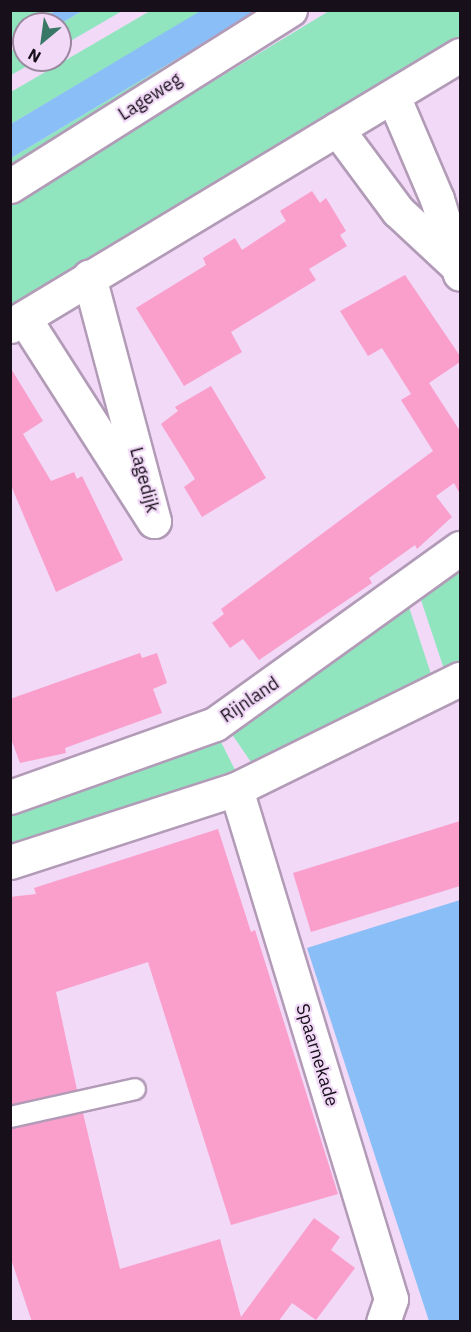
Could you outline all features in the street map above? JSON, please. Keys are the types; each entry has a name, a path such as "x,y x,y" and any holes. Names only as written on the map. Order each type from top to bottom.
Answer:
{"street":[{"name":"Lageweg","path":"10,186 290,10"},
{"name":"Lagedijk","path":"89,276 154,521 17,322 89,276 460,55"},
{"path":"393,96 437,199 458,269"},
{"path":"337,129 398,211 458,269"},
{"name":"Rijnland","path":"10,797 215,724 460,548"},
{"path":"10,862 236,789 460,679"},
{"name":"Spaarnekade","path":"236,789 391,1299 383,1322"}],"lane":[{"path":"10,1117 135,1089"}],"green space":[{"path":"11,11 55,11 12,12 11,39"},
{"path":"82,11 122,11 72,40 72,17"},
{"path":"150,11 202,11 11,124 11,92 45,72 72,72 72,56"},
{"path":"257,11 275,11 11,172 11,158"},
{"path":"329,11 460,11 460,44 11,314 11,204"},
{"path":"12,50 12,72 16,72 11,75 10,51"},
{"path":"460,559 460,661 444,669 418,591"},
{"path":"406,598 432,677 251,762 229,730"},
{"path":"218,736 235,770 11,845 10,809"}],"water":[{"path":"55,10 82,11 72,17 72,12 53,12"},
{"path":"202,10 257,11 11,158 11,124"},
{"path":"460,900 460,1321 429,1321 307,948"}],"building":[{"path":"312,191 320,203 326,198 346,231 340,235 347,246 309,269 316,280 231,332 242,352 184,386 136,308 206,265 203,258 235,238 242,250 286,221 280,211"},
{"path":"405,275 460,356 460,362 429,383 460,431 460,494 454,483 436,496 452,517 417,549 415,545 369,578 372,583 259,660 243,639 230,648 212,623 224,614 221,609 433,451 401,400 411,394 382,348 368,356 340,311"},
{"path":"10,367 43,421 23,434 51,481 74,472 77,479 82,476 123,560 56,592 10,483"},
{"path":"211,386 266,478 202,517 184,487 195,479 161,424 178,411 175,407"},
{"path":"140,653 142,658 157,653 167,683 153,689 162,713 65,748 66,753 20,763 10,736 10,699"},
{"path":"460,821 460,886 311,932 293,873"},
{"path":"218,829 251,932 255,930 338,1194 231,1225 148,962 56,992 77,1090 10,1105 10,897 36,894 34,888"},
{"path":"83,1113 120,1269 220,1239 241,1317 314,1218 340,1237 331,1250 355,1268 316,1320 292,1303 278,1322 32,1322 10,1256 10,1129"}]}
